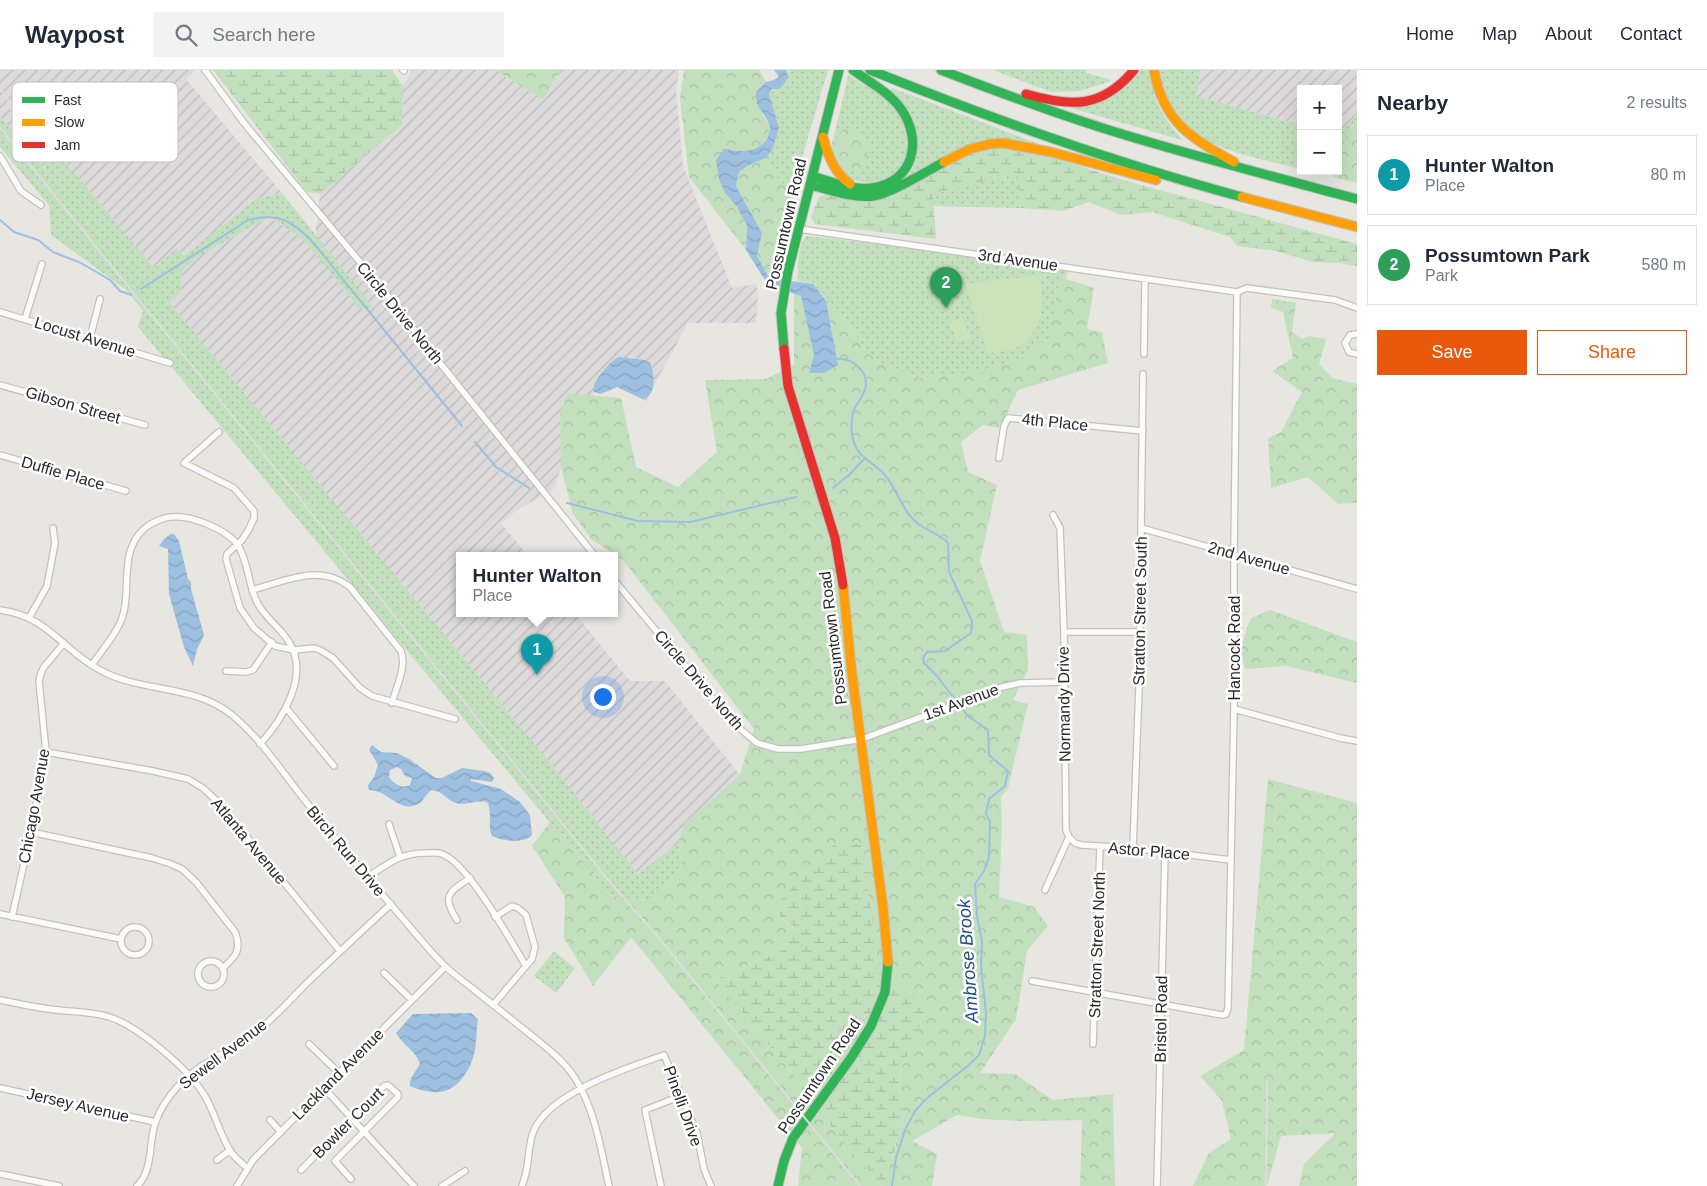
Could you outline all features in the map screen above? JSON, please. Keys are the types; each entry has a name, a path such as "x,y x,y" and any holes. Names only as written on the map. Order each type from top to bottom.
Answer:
{"main road":[{"name":"Possumtown Road","path":"778,1186 784,1161 793,1138 851,1058 871,1026 885,992 888,958 852,674 846,602 834,538 788,386 782,336 782,314 788,271 838,70"},
{"path":"811,181 871,188 888,184 901,175 913,153 914,145 910,124 900,108 868,80 853,70"},
{"path":"871,70 1036,134 1125,163 1357,227"},
{"path":"941,70 1008,96 1112,131 1357,199"},
{"path":"1008,96 1016,92 1071,104 1087,102 1111,92 1122,84 1134,70"},
{"path":"1154,70 1161,100 1181,128 1207,147 1249,170"},
{"path":"822,136 835,171 854,186"},
{"path":"811,181 858,196 875,196 891,190 970,149 1004,143 1051,152 1170,184 1181,180"}],"street":[{"name":"Circle Drive North","path":"205,70 244,123 385,292 592,552"},
{"path":"0,156 21,191 40,205"},
{"name":"3rd Avenue","path":"799,229 1237,292"},
{"path":"25,319 42,264"},
{"path":"1144,354 1145,279"},
{"path":"1237,292 1247,288 1335,300 1357,308"},
{"name":"Hancock Road","path":"1161,1003 1222,1015 1226,1014 1228,1008 1234,709 1237,292"},
{"path":"90,338 100,299"},
{"name":"Locust Avenue","path":"0,312 170,362"},
{"path":"1357,334 1350,335 1345,343 1349,352 1357,354"},
{"name":"Stratton Street South","path":"1134,848 1144,431 1143,374"},
{"name":"Gibson Street","path":"0,385 145,425"},
{"name":"4th Place","path":"999,458 1004,426 1008,418 1144,431"},
{"path":"219,432 184,464 234,488 254,511 254,518 246,535 228,554 226,559 240,608 254,628 275,646 294,650 314,648 327,653 366,693 392,703 455,719"},
{"name":"Duffie Place","path":"0,455 126,490"},
{"name":"Normandy Drive","path":"1045,890 1068,837 1066,830 1064,632 1060,528 1053,515"},
{"path":"92,665 120,622 124,609 131,546 146,527 170,516 195,520 212,527 225,534 237,544 243,556 257,603 289,641 294,650 296,675 287,709 270,734 260,744"},
{"path":"29,618 47,586 55,543 53,528"},
{"name":"2nd Avenue","path":"1141,528 1357,589"},
{"path":"252,590 311,574 327,576 344,582 402,651 403,665 392,703"},
{"name":"Circle Drive North","path":"618,585 732,722 757,743 778,749 801,749 860,739"},
{"name":"Birch Run Drive","path":"0,610 29,618 52,632 78,656 123,681 199,696 217,704 242,724 321,821 445,967 545,1046 566,1066 586,1099 595,1127 609,1186"},
{"path":"1064,632 1140,632"},
{"path":"226,671 246,672 253,670 272,642"},
{"name":"Chicago Avenue","path":"12,917 46,752 39,681 44,667 64,643"},
{"name":"1st Avenue","path":"860,739 1002,687 1051,681 1064,682"},
{"path":"287,709 334,766"},
{"path":"1234,709 1357,741"},
{"name":"Atlanta Avenue","path":"46,752 188,779 203,788 218,802 340,951"},
{"path":"389,824 400,857"},
{"path":"31,832 152,858 182,869 196,882 235,932 239,942 238,950 234,957 222,968"},
{"name":"Astor Place","path":"1068,837 1081,845 1134,848 1231,860"},
{"name":"Stratton Street North","path":"1093,1044 1100,847"},
{"name":"Bristol Road","path":"1157,1186 1165,852"},
{"path":"368,877 400,857 421,853 440,853 452,859 470,878 526,966"},
{"path":"457,920 450,908 449,895 470,878"},
{"name":"Sewell Avenue","path":"137,1186 146,1173 155,1122 168,1098 190,1075 260,1029 391,904"},
{"path":"494,1005 532,959 535,947 526,915 518,908 512,906 495,917"},
{"path":"0,914 121,939"},
{"path":"137,928 141,929 147,935 147,948 141,954 132,955 122,947 121,939 126,931 137,928"},
{"path":"215,961 222,968 224,978 219,985 212,988 200,983 198,975 203,964 215,961"},
{"name":"Lackland Avenue","path":"238,1186 247,1168 281,1132 445,967"},
{"path":"384,973 412,1000"},
{"path":"1032,980 1161,1003"},
{"path":"0,1000 109,1017 126,1024 190,1075 207,1101 230,1150 247,1168"},
{"path":"309,1044 339,1073"},
{"name":"Pinelli Drive","path":"581,1089 610,1074 664,1055 697,1133 704,1169 711,1186"},
{"name":"Bowler Court","path":"301,1170 384,1086 389,1085 398,1094 398,1097 335,1161 351,1179"},
{"name":"Jersey Avenue","path":"0,1088 155,1122"},
{"path":"324,1088 414,1186"},
{"path":"522,1186 527,1170 533,1131 542,1115 581,1089"},
{"path":"661,1186 645,1110 682,1096"},
{"path":"270,1120 281,1132"},
{"path":"217,1160 230,1150"},
{"path":"442,1186 465,1171"},
{"path":"0,1174 59,1186"}],"shaded area":[{"path":"0,70 196,70 186,79 282,193 256,199 184,256 177,248 154,268 73,171 62,162 178,162 178,82 12,82 12,131 0,116"},
{"path":"412,70 495,70 543,100 561,70 679,70 676,91 683,166 732,288 756,284 758,294 756,323 688,323 646,401 603,378 593,396 568,393 560,413 561,467 555,488 516,511 501,523 525,552 456,552 456,617 577,617 630,681 665,681 740,775 684,824 678,843 638,874 548,760 169,302 180,293 182,271 197,257 269,217 302,238 359,308 373,307 315,237 320,194 402,125 403,86"},
{"path":"1201,70 1357,70 1357,113 1342,132 1342,85 1297,85 1297,124 1196,96"},
{"path":"38,162 43,162 45,171"}],"green space":[{"path":"213,70 392,70 403,86 402,125 320,194 307,192"},
{"path":"495,70 561,70 543,100"},
{"path":"684,70 759,70 766,82 756,92 762,114 769,125 769,136 762,145 752,151 740,152 724,149 725,193 737,207 747,226 746,250 689,177 680,97"},
{"path":"786,70 828,70 793,188 779,181 766,158 773,148 779,128 769,94 788,74"},
{"path":"993,70 1087,70 1087,73 1111,80 1080,91 1051,92"},
{"path":"1139,70 1150,70 1153,90 1160,108 1182,140 1071,108 1092,105 1117,94 1139,74 1137,72"},
{"path":"1157,70 1201,70 1196,96 1297,124 1297,168 1233,152 1201,138 1187,128 1176,116 1165,94"},
{"path":"848,75 881,95 893,105 903,117 906,126 908,138 907,158 900,170 890,178 879,182 854,180 844,173 836,163 832,150"},
{"path":"892,88 1052,149 904,180 917,143 889,91"},
{"path":"1357,113 1342,153 1342,130"},
{"path":"1357,114 1357,183 1333,177 1334,175 1342,175 1342,153"},
{"path":"0,116 12,130 12,161 0,147"},
{"path":"853,127 869,144 864,168 853,171 837,163 831,149 842,130"},
{"path":"996,147 1040,153 1123,180 1357,244 1357,266 1313,262 1276,251 1237,246 1230,237 1152,212 1121,215 1089,202 1063,211 1021,208 1017,173 933,194 936,239 815,224 812,220 811,217 819,197 829,194 869,201 965,155"},
{"path":"766,158 779,181 793,188 776,279 769,278 757,256 762,233 736,186 739,172 749,165"},
{"path":"13,162 38,162 45,170 44,162 63,162 73,171 154,268 177,248 184,256 256,199 282,193 374,308 359,308 302,238 269,217 197,257 182,271 180,293 169,302 548,760 638,874 678,843 683,864 654,901 611,896 138,327 143,311 126,290 51,235 49,205"},
{"path":"1018,173 1021,208 933,206 932,194"},
{"path":"807,236 1068,270 1049,338 1021,358 967,374 920,378 885,366 865,351 855,333 814,283 798,280 801,245"},
{"path":"801,251 798,280 814,283 855,333 865,351 885,366 920,378 967,374 1021,358 1049,338 1060,277 1094,288 1087,329 1102,332 1108,363 1018,390 1000,428 983,425 961,442 968,472 997,485 980,561 1004,632 1027,635 1028,670 1013,700 1028,704 1008,788 1001,797 1002,826 999,897 1034,907 1048,926 1027,951 1016,1019 980,1073 1015,1074 1053,1100 1113,1094 1115,1186 1080,1186 1082,1120 1022,1121 981,1119 957,1115 912,1141 937,1154 932,1186 884,1186 904,1115 898,1076 925,1013 919,998 878,974 862,846 772,909 796,931 781,951 715,980 808,1092 823,1117 882,1186 798,1186 802,1148 631,937 593,986 564,938 565,897 532,846 550,822 611,896 654,901 683,864 678,843 684,824 740,775 754,729 623,560 618,557 618,552 611,552 591,539 573,514 561,467 560,413 568,393 621,398 636,467 678,487 717,452 705,380 766,379 794,365 794,294 801,296 814,355 809,372 833,340 831,325 813,284 797,281"},
{"path":"1040,275 1043,302 1038,326 1026,342 1011,351 988,353 966,284"},
{"path":"1272,299 1296,303 1292,332 1302,339 1309,336 1326,339 1319,364 1332,378 1357,384 1357,503 1338,504 1308,477 1271,488 1268,438 1281,432 1302,392 1272,371 1293,358 1283,312 1271,308"},
{"path":"962,318 971,338 958,343 949,323"},
{"path":"1270,610 1357,642 1357,683 1286,666 1245,669 1240,648 1251,618"},
{"path":"1268,779 1357,803 1357,1186 1299,1186 1304,1164 1336,1133 1281,1136 1267,1186 1193,1186 1209,1153 1231,1139 1222,1101 1200,1076 1244,1050"},
{"path":"840,838 863,846 878,974 919,998 925,1013 898,1076 904,1115 884,1186 823,1117 808,1092 715,980 781,951 796,930 772,909"},
{"path":"554,951 575,968 556,993 534,976"}],"water":[{"path":"774,70 786,70 787,78 779,89 772,89 769,94 779,128 773,148 766,158 749,165 739,172 736,186 762,233 757,256 769,278 813,284 826,301 838,365 824,373 809,373 814,355 801,296 768,285 746,250 747,226 737,207 725,193 719,179 716,160 724,149 736,151 753,150 767,139 770,126 758,107 756,92 766,82 779,77"},
{"path":"619,357 645,360 650,363 654,384 647,397 642,399 617,387 601,394 594,392 595,383 602,372"},
{"path":"171,534 174,534 179,541 204,635 197,649 193,666 184,647 169,594 168,549 159,546"},
{"path":"372,745 381,752 397,753 436,778 442,778 462,768 490,773 494,778 492,782 471,779 471,781 501,789 520,802 530,815 532,835 518,841 492,836 490,810 487,802 459,804 432,790 418,804 405,806 376,791 369,790 368,785 374,777 378,765 369,749","holes":["397,767 401,769 405,776 412,778 410,785 398,785 389,777 390,770"]},
{"path":"471,1013 478,1019 476,1046 472,1061 461,1080 455,1086 439,1092 421,1090 410,1086 412,1077 420,1064 416,1055 396,1033 413,1014"}],"waterway":[{"path":"141,289 248,220 267,217 282,220 296,227 311,240 462,426"},
{"path":"0,220 14,232 38,240 53,252 81,263 110,280 120,291 131,295"},
{"name":"Ambrose Brook","path":"836,359 848,360 854,363 865,377 865,389 854,410 852,420 852,436 856,448 885,475 909,515 948,543 949,572 972,621 971,633 945,651 927,652 923,658 924,663 937,676 968,716 988,730 989,755 1008,771 1005,786 989,799 986,814 990,822 989,857 984,871 975,884 977,916 982,941 981,967 986,1013 985,1036 979,1055 927,1098 915,1111 905,1130 896,1158 892,1186"},
{"path":"475,442 496,467 529,488"},
{"path":"833,488 865,458"},
{"path":"567,503 638,521 690,522 796,497"}],"railway":[{"path":"0,87 12,111"},
{"path":"0,128 12,143"},
{"path":"27,162 604,875 664,944 860,1186"},
{"path":"1266,1186 1267,1082"}],"traffic: fast":[{"path":"839,70 810,185 850,195 874,196 900,186 944,162"},
{"path":"812,176 849,187 872,188 886,184 897,177 905,169 910,158 913,146 912,134 908,121 901,109 885,92 853,70"},
{"path":"870,70 1054,139 1147,170 1242,197"},
{"path":"941,70 1026,102 1112,131 1203,158 1357,199"},
{"path":"784,349 781,313 788,271 810,185"},
{"path":"778,1186 784,1161 793,1138 851,1058 871,1026 885,992 888,962"}],"traffic: slow":[{"path":"1154,70 1158,88 1172,116 1192,136 1234,162"},
{"path":"823,137 832,163 850,184"},
{"path":"944,162 970,149 1003,143 1051,152 1156,180"},
{"path":"1242,197 1357,227"},
{"path":"843,585 852,674 883,907 888,962"}],"traffic: jam":[{"path":"1026,94 1057,101 1085,102 1110,92 1134,70"},
{"path":"784,349 788,386 835,538 843,585"}],"place":[{"name":"Possumtown Park","path":"946,308"},
{"name":"Hunter Walton","path":"537,675"}]}
